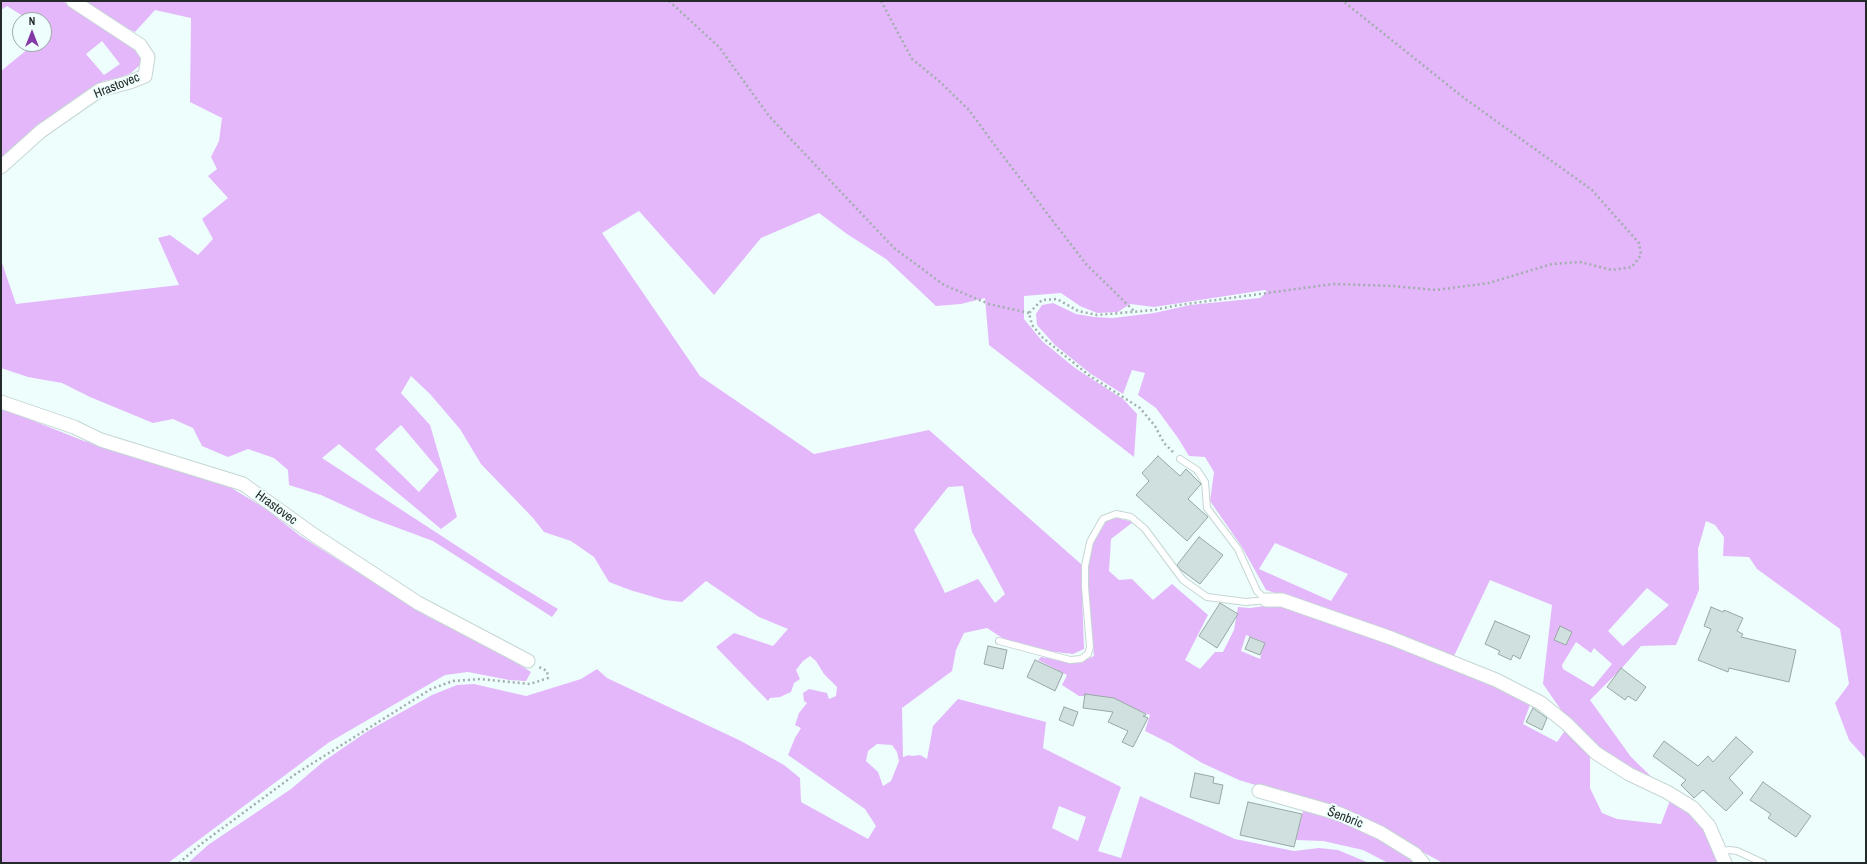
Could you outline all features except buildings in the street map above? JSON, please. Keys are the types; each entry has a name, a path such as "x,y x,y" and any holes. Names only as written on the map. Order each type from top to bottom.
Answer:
{"street":[{"name":"Hrastovec","path":"1,167 41,131 100,90 130,82 145,76 148,57 140,44 72,1"},
{"name":"Hrastovec","path":"1,402 74,427 101,440 243,484 314,535 418,603 528,661"},
{"path":"1266,600 1282,600 1391,638 1496,680 1541,704 1566,724 1596,753 1629,774 1667,792 1693,808 1709,826 1722,857"},
{"name":"Šenbric","path":"1259,791 1340,814 1381,833 1415,854 1423,863"}],"lane":[{"path":"1180,459 1197,470 1205,482 1207,508 1238,549 1257,591 1266,600"},
{"path":"999,641 1070,660 1082,659 1088,654 1090,647 1084,587 1085,566 1090,542 1103,519 1116,514 1131,517 1145,529 1183,580 1207,597 1246,602 1266,600"},
{"path":"1722,857 1730,850 1737,851 1763,863"}],"path":[{"path":"669,1 719,47 769,116 894,248 944,285 989,304 1029,313"},
{"path":"881,1 912,59 940,81 969,110 1086,264 1135,312"},
{"path":"1029,313 1042,300 1057,299 1078,311 1097,315 1135,312 1245,295 1333,284 1393,286 1436,290 1489,283 1552,264 1580,262 1612,270 1632,268 1641,255 1639,243 1592,190 1464,98 1343,1"},
{"path":"1029,313 1032,325 1043,338 1090,376 1140,408 1155,426 1164,443 1180,459"},
{"path":"179,863 201,844 297,773 431,689 453,681 482,679 530,684 548,678 547,671 528,661"}],"shaded area":[{"path":"1,1 63,1 80,14 123,38 139,53 141,64 131,73 116,79 103,81 61,110 1,164 1,71 24,52 52,52 52,12 16,12 7,6 1,10","holes":["102,41 120,64 104,75 86,54"]},
{"path":"77,1 1866,1 1866,759 1849,740 1835,703 1849,684 1840,629 1757,569 1749,557 1723,556 1724,537 1715,525 1706,521 1698,549 1699,590 1676,645 1641,646 1622,668 1590,700 1631,757 1661,786 1603,753 1566,717 1543,684 1552,605 1490,580 1454,656 1392,632 1266,590 1242,547 1210,501 1214,472 1205,457 1189,456 1156,408 1138,395 1145,373 1132,370 1123,394 1091,374 1055,345 1037,325 1036,314 1042,305 1053,303 1076,314 1113,318 1154,313 1190,305 1260,298 1267,292 1265,290 1154,307 1130,304 1118,312 1097,313 1080,306 1061,293 1024,296 1024,319 1042,341 1075,368 1123,399 1137,414 1134,457 989,345 985,298 961,304 936,306 886,259 847,234 819,213 761,238 714,295 639,211 602,233 700,376 814,454 929,430 1081,564 1084,649 1073,654 1037,650 1004,639 987,628 964,633 956,650 952,671 902,708 903,757 909,755 920,755 927,759 933,726 958,699 1046,722 1043,748 1121,787 1098,851 1121,858 1140,796 1235,839 1294,851 1319,848 1338,850 1369,863 188,863 208,845 291,789 324,761 368,731 432,695 457,685 474,684 526,696 581,679 597,669 607,678 741,741 784,765 800,778 801,802 868,839 876,826 865,809 788,755 801,728 795,725 799,713 807,703 804,701 803,693 809,689 827,693 829,699 836,696 837,687 824,674 816,661 810,656 803,661 796,670 800,679 794,683 791,692 780,697 770,698 768,701 716,647 734,633 773,646 788,629 759,617 706,581 682,602 664,600 609,582 594,557 571,541 544,532 533,518 481,464 460,429 430,394 411,376 401,393 430,425 457,517 441,529 339,444 322,458 503,576 558,609 552,617 433,541 371,518 321,495 289,485 288,470 274,458 248,449 228,457 202,446 193,428 173,419 153,423 90,397 62,383 28,377 1,368 1,260 16,304 179,285 158,238 170,235 198,255 213,239 202,219 228,198 208,176 217,169 211,157 219,141 222,118 190,102 191,18 155,10 135,32 111,21","holes":["401,425 439,470 419,492 375,449","963,486 972,532 1005,594 995,603 978,579 945,593 914,530 948,487","1275,543 1348,574 1331,601 1259,569","1647,588 1669,605 1623,646 1608,631","1576,642 1591,653 1594,648 1612,664 1593,687 1563,669 1562,665","877,744 892,745 897,752 899,761 891,781 883,786 878,772 866,761 868,751","1059,806 1086,817 1078,841 1052,828"]},
{"path":"1,408 84,441 207,473 266,509 299,535 428,617 487,645 531,672 526,681 509,680 468,672 445,675 328,743 168,863 1,863"},
{"path":"1117,518 1133,522 1111,539 1109,571 1119,580 1132,579 1153,600 1172,584 1208,615 1185,660 1200,669 1215,652 1223,652 1234,630 1238,607 1250,608 1280,604 1392,642 1531,702 1523,724 1557,742 1566,729 1590,753 1590,788 1602,813 1617,819 1661,824 1671,798 1683,805 1705,829 1720,863 1443,863 1404,842 1278,792 1239,780 1202,763 1171,744 1145,731 1150,715 1103,697 1079,696 1062,685 1067,675 1038,660 1041,657 1078,663 1094,656 1087,584 1093,542 1105,521","holes":["1246,635 1264,642 1260,659 1241,651"]},
{"path":"1303,811 1341,818 1367,828 1420,863 1388,863 1363,850 1323,841 1296,840"}]}
